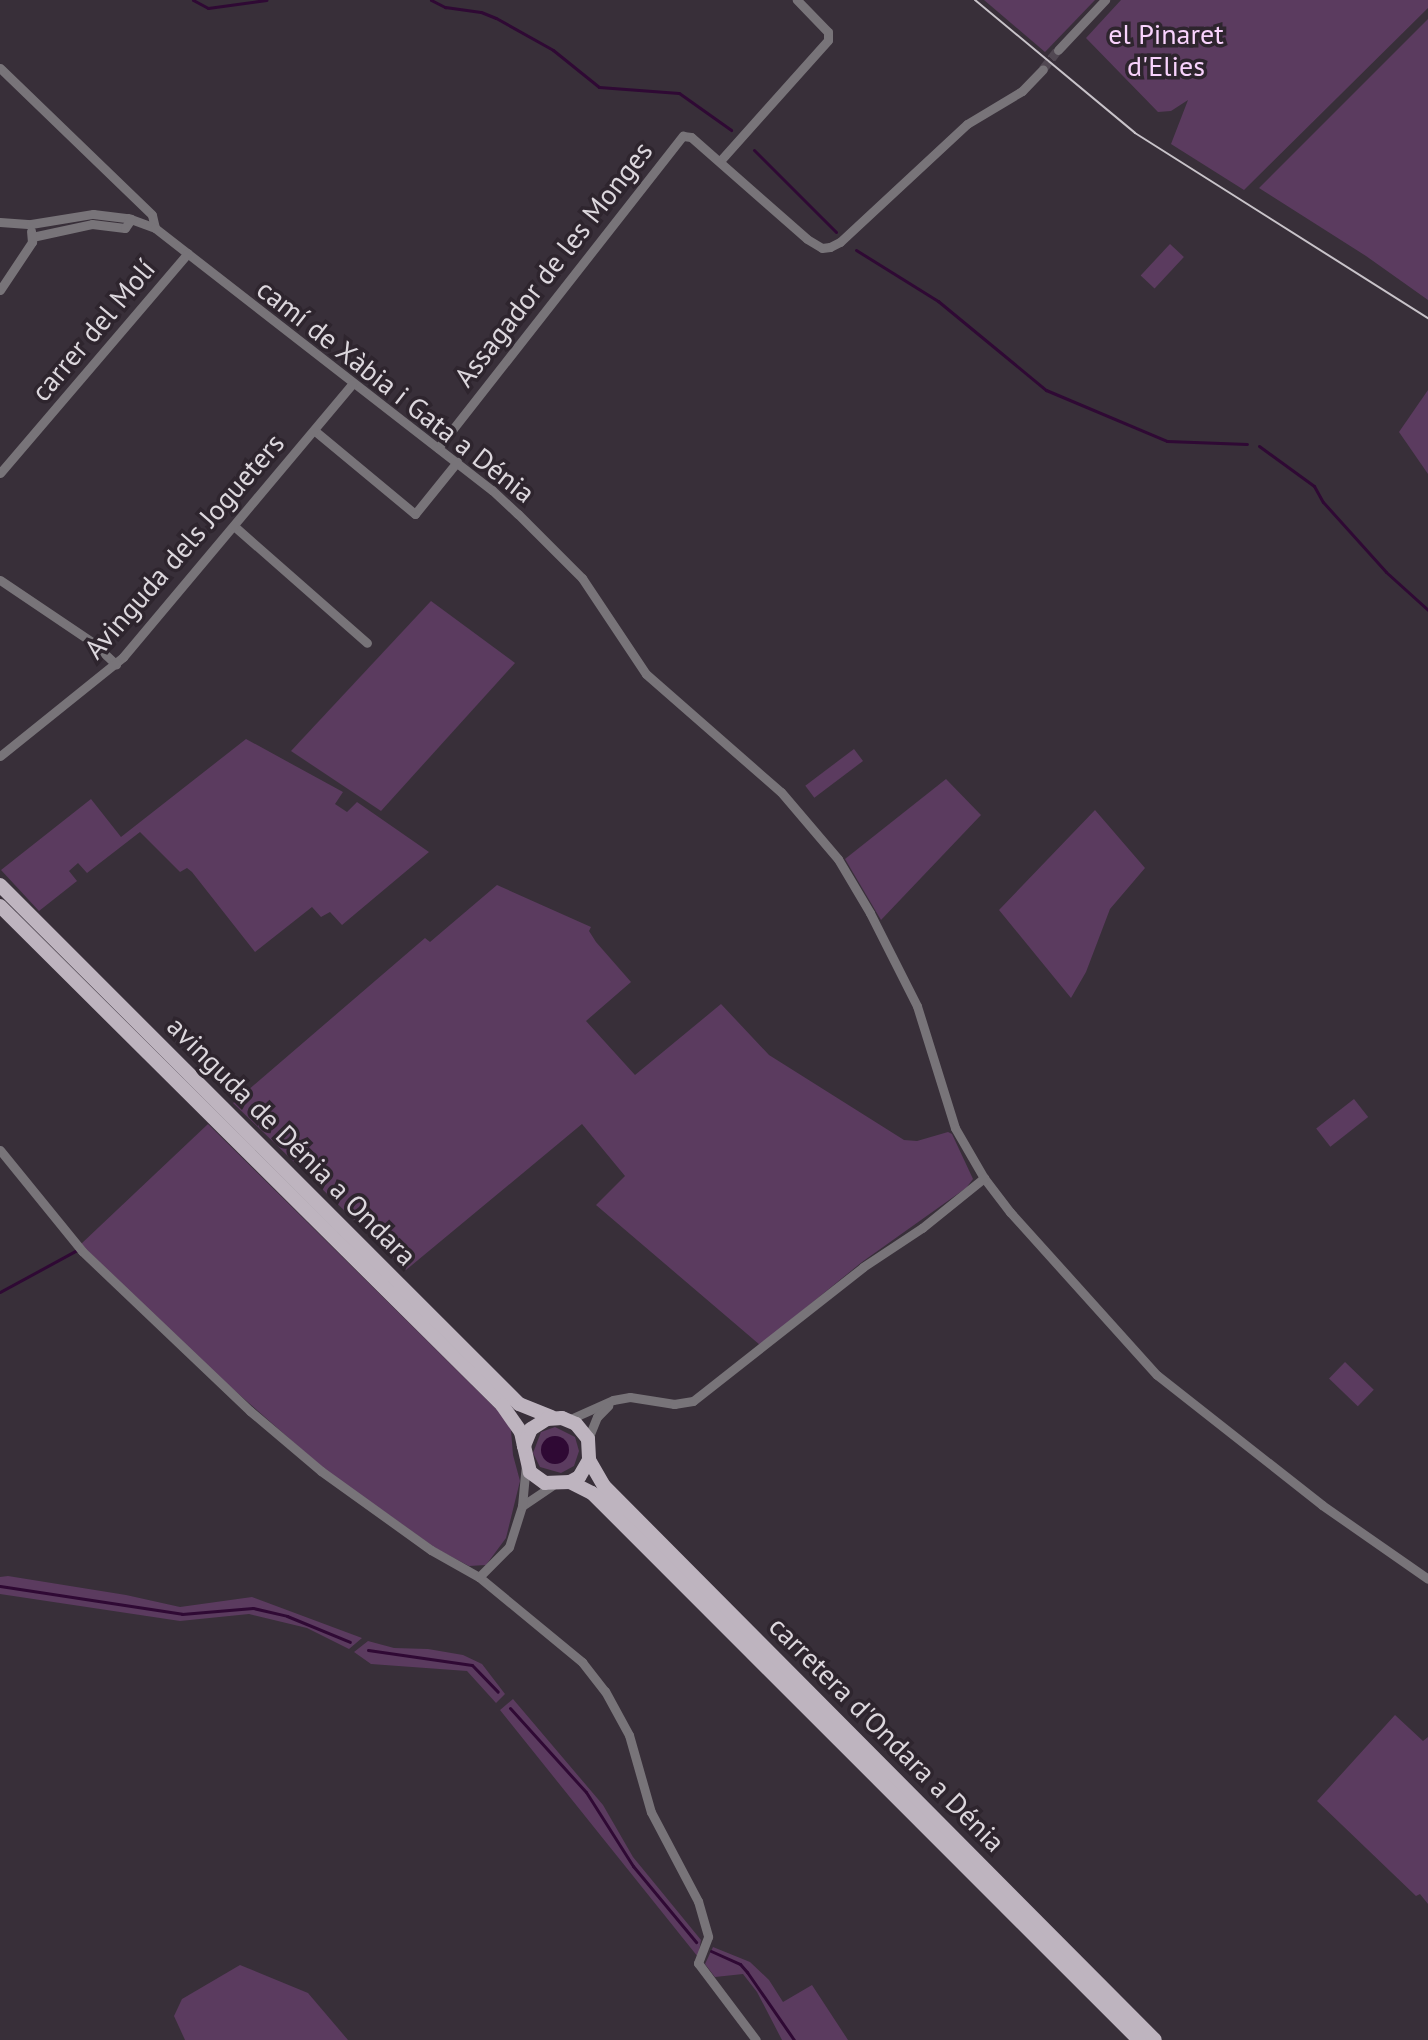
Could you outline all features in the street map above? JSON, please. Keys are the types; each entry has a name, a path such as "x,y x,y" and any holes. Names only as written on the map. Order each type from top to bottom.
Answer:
{"main road":[{"name":"avinguda de Dénia a Ondara","path":"0,885 519,1404 527,1410 562,1419"},
{"name":"avinguda de Dénia a Ondara","path":"0,906 502,1405 521,1432 524,1446"},
{"path":"562,1419 588,1439 589,1460 579,1477 570,1482 554,1485 537,1478 526,1464 524,1446 531,1429 562,1419"},
{"name":"carretera d'Ondara a Dénia","path":"589,1460 604,1486 1155,2040"},
{"name":"carretera d'Ondara a Dénia","path":"570,1482 585,1486 601,1501 1139,2040"}],"street":[{"path":"720,161 828,40 828,32 797,0"},
{"path":"1058,50 1105,0"},
{"path":"0,68 152,215 155,228"},
{"name":"Assagador de les Monges","path":"438,448 677,141 691,137 807,239 822,248 830,247 840,242 967,124 1022,91 1043,69"},
{"name":"camí de Xàbia i Gata a Dénia","path":"0,222 31,224 93,214 131,219 155,228 492,490 582,578 646,674 781,792 838,859 870,913 917,1006 955,1128 984,1178 1017,1221 1157,1375 1322,1505 1428,1579"},
{"path":"32,237 92,224 125,228 131,219"},
{"path":"0,290 32,242 31,224"},
{"name":"carrer del Molí","path":"0,473 188,253"},
{"name":"Avinguda dels Jogueters","path":"0,756 116,664 352,384"},
{"path":"315,431 415,514 457,462"},
{"path":"234,526 367,643"},
{"path":"0,580 92,642 116,664"},
{"path":"0,1150 82,1251 250,1411 321,1471 431,1550 479,1577 582,1662 605,1691 629,1735 651,1812 703,1916 708,1942 698,1963 756,2040"},
{"path":"562,1419 630,1397 674,1404 693,1401 863,1267 922,1228 984,1178"},
{"path":"588,1439 597,1417 613,1400"},
{"path":"479,1577 509,1547 522,1506 526,1464"},
{"path":"522,1506 554,1485"}],"green space":[{"path":"984,0 1095,0 1045,52"},
{"name":"el Pinaret d'Elies","path":"1121,0 1428,0 1428,8 1244,190 1171,144 1188,100 1171,111 1158,112 1086,38"},
{"path":"1428,19 1428,300 1366,256 1259,188"},
{"path":"1170,244 1184,257 1155,288 1141,275"},
{"path":"1428,390 1428,474 1399,432"},
{"path":"431,601 515,663 381,811 291,751"},
{"path":"246,739 343,792 335,804 347,812 357,802 429,852 342,925 330,912 321,917 312,907 255,952 192,872 187,868 180,872 140,832 87,873 78,863 69,871 77,881 39,911 1,870 91,799 121,837"},
{"path":"854,749 863,761 814,798 805,786"},
{"path":"946,779 981,815 881,920 845,859"},
{"path":"1095,810 1145,868 1110,909 1086,972 1071,998 999,910"},
{"path":"497,885 591,927 589,931 596,942 631,982 586,1021 635,1075 721,1004 769,1055 904,1140 917,1141 948,1132 952,1134 973,1179 966,1188 862,1262 760,1345 596,1205 625,1176 582,1124 406,1270 233,1103 425,938 430,942"},
{"path":"1354,1099 1368,1117 1330,1147 1316,1129"},
{"path":"208,1124 502,1415 511,1430 520,1481 506,1538 486,1565 469,1566 437,1549 324,1469 193,1354 81,1244"},
{"path":"1345,1362 1374,1390 1358,1406 1329,1379"},
{"path":"555,1427 575,1437 579,1451 574,1466 561,1473 540,1467 533,1453 541,1432"},
{"path":"0,1577 180,1607 252,1597 362,1638 349,1649 307,1628 249,1614 180,1621 0,1594"},
{"path":"368,1641 394,1648 428,1649 463,1655 482,1664 505,1694 496,1703 467,1671 371,1664 354,1652"},
{"path":"513,1699 603,1805 633,1857 701,1940 698,1957 500,1710"},
{"path":"1395,1715 1423,1741 1428,1737 1428,1904 1317,1801"},
{"path":"713,1947 750,1962 769,1980 783,2002 812,1985 848,2040 782,2040 757,1992 743,1974 715,1977 705,1964"},
{"path":"240,1965 308,1993 348,2040 185,2040 174,2016 182,1999"}],"shaded area":[{"path":"555,1436 565,1440 569,1450 565,1460 555,1464 545,1460 541,1450 545,1440"}],"waterway":[{"path":"193,0 208,8 266,0"},
{"path":"431,0 445,7 481,12 496,18 553,50 599,87 679,93 731,130"},
{"path":"754,150 836,232"},
{"path":"856,250 938,301 1046,390 1167,441 1247,444"},
{"path":"1259,446 1314,486 1323,502 1386,572 1428,610"},
{"path":"0,1292 77,1250"},
{"path":"0,1586 182,1614 253,1608 287,1616 350,1642"},
{"path":"368,1650 472,1665 498,1692"},
{"path":"510,1708 586,1792 633,1866 696,1942"},
{"path":"711,1951 740,1964 794,2040"}],"tunnel":[{"path":"1043,69 1058,50"}],"tram line":[{"path":"975,0 1135,133 1428,318"}]}
